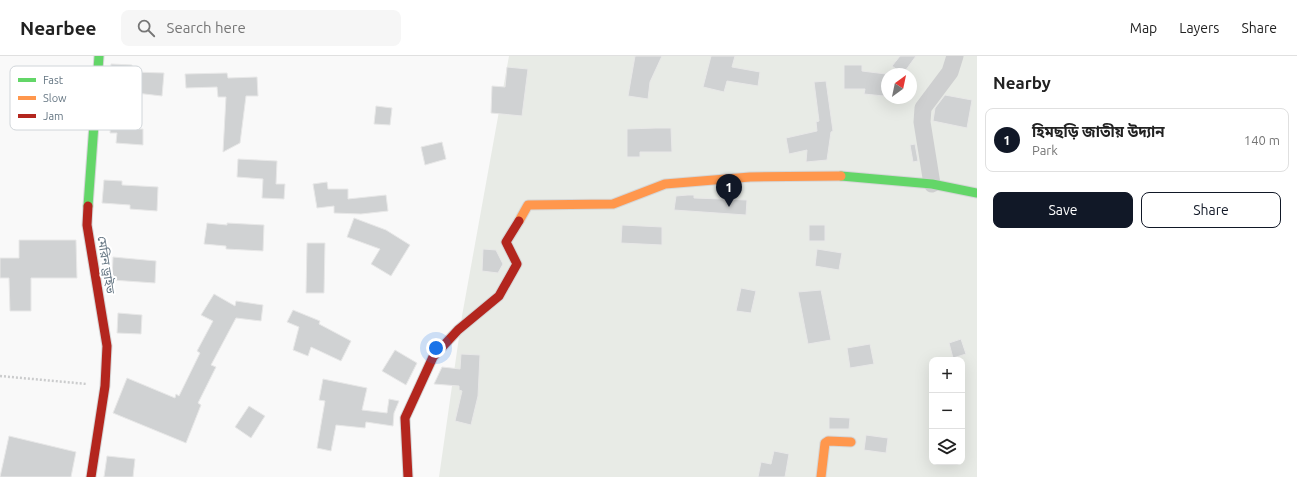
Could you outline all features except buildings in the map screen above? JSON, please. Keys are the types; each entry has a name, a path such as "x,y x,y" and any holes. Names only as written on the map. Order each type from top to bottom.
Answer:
{"street":[{"name":"মেরিন ড্রাইভ","path":"98,66 99,56"},
{"path":"932,184 922,122 923,108 950,72 955,56"},
{"name":"মেরিন ড্রাইভ","path":"91,477 105,386 107,346 87,225 94,130"},
{"path":"408,477 405,418 433,357 458,330 499,296 517,264 506,242 528,205 613,204 665,184 750,177 844,176 932,184 977,193"},
{"path":"821,477 825,443 828,441 851,442"}],"path":[{"path":"0,376 105,386"}],"shaded area":[{"path":"509,56 977,56 977,477 439,477 462,316"}],"traffic: fast":[{"path":"98,66 99,56"},
{"path":"88,206 94,130"},
{"path":"841,176 932,184 977,193"}],"traffic: slow":[{"path":"519,221 528,205 613,204 665,184 750,177 841,176"},
{"path":"821,477 825,443 828,441 851,442"}],"traffic: jam":[{"path":"88,206 87,225 107,346 105,386 91,477"},
{"path":"408,477 405,418 433,357 458,330 499,296 517,264 506,242 519,221"}],"place":[{"name":"হিমছড়ি জাতীয় উদ্যান","path":"729,207"}]}
